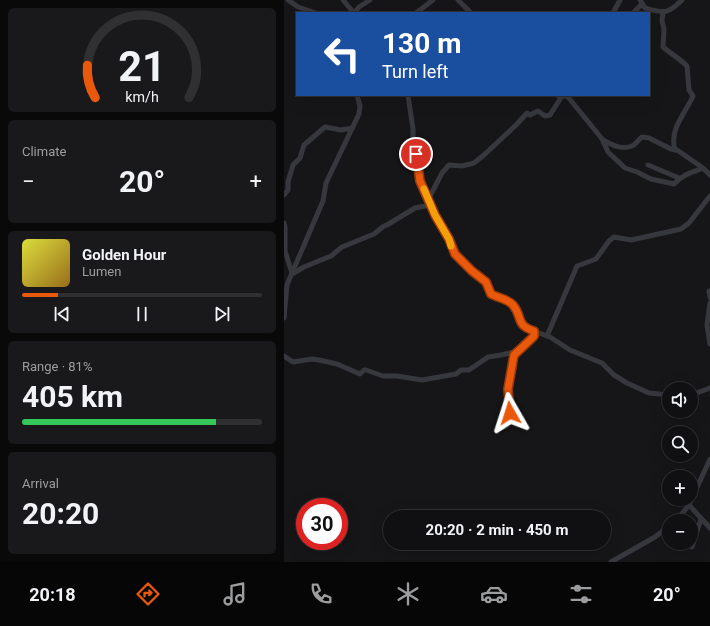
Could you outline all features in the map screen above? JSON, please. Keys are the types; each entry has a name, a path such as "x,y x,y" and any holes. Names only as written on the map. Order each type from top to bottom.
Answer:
{"street":[{"path":"288,0 293,5 313,12"},
{"path":"343,0 353,12"},
{"path":"355,12 359,7 370,0"},
{"path":"417,12 433,0"},
{"path":"458,0 470,12"},
{"path":"614,12 620,0"},
{"path":"634,12 641,2 645,8 667,12 682,0"},
{"path":"663,12 663,47 687,66 689,90 693,96 675,128 675,150"},
{"path":"284,318 287,285 323,201 326,183 360,110 357,96"},
{"path":"408,96 413,140 419,168 418,174 429,202 441,227 449,239 455,254 472,271 486,282 491,294 507,300 514,306 521,324 528,329 547,336 570,350 602,363 614,375 628,383 649,393 662,394"},
{"path":"291,274 331,256 342,246 374,234 384,226 415,208 429,202 442,173 449,165 462,166 474,163 517,124 526,113 530,115 538,111 545,116 550,115 562,96"},
{"path":"565,96 573,101 603,140 608,152 625,168 638,172 651,179 674,184 679,178 703,168"},
{"path":"284,195 288,190 288,182 293,165 300,158 304,145 307,142 325,127 341,130 352,128"},
{"path":"603,140 621,148 632,146 637,141 645,137 649,138 675,150 703,168 710,175"},
{"path":"648,165 679,178"},
{"path":"547,336 577,266 596,260 609,241 614,237 631,240 682,229 689,223 710,196"},
{"path":"284,223 285,251 291,274"},
{"path":"709,291 710,298"},
{"path":"710,304 707,325 710,344"},
{"path":"510,413 508,389 514,355 534,336 534,331"},
{"path":"284,356 293,362 312,359 337,364 360,374 366,370 383,376 397,376 418,380 428,380 439,376 456,374 461,370 469,370 488,357 501,356 518,351"},
{"path":"698,392 710,388"},
{"path":"698,485 710,459"},
{"path":"682,514 688,506"},
{"path":"690,506 700,519 710,528"},
{"path":"698,526 700,519"},
{"path":"611,562 662,532"}],"slow traffic":[{"path":"424,189 451,246"}],"route":[{"path":"416,154 420,181 455,254 472,271 486,282 491,294 507,300 514,306 521,324 534,331 534,336 514,355 508,389 510,413"}]}
